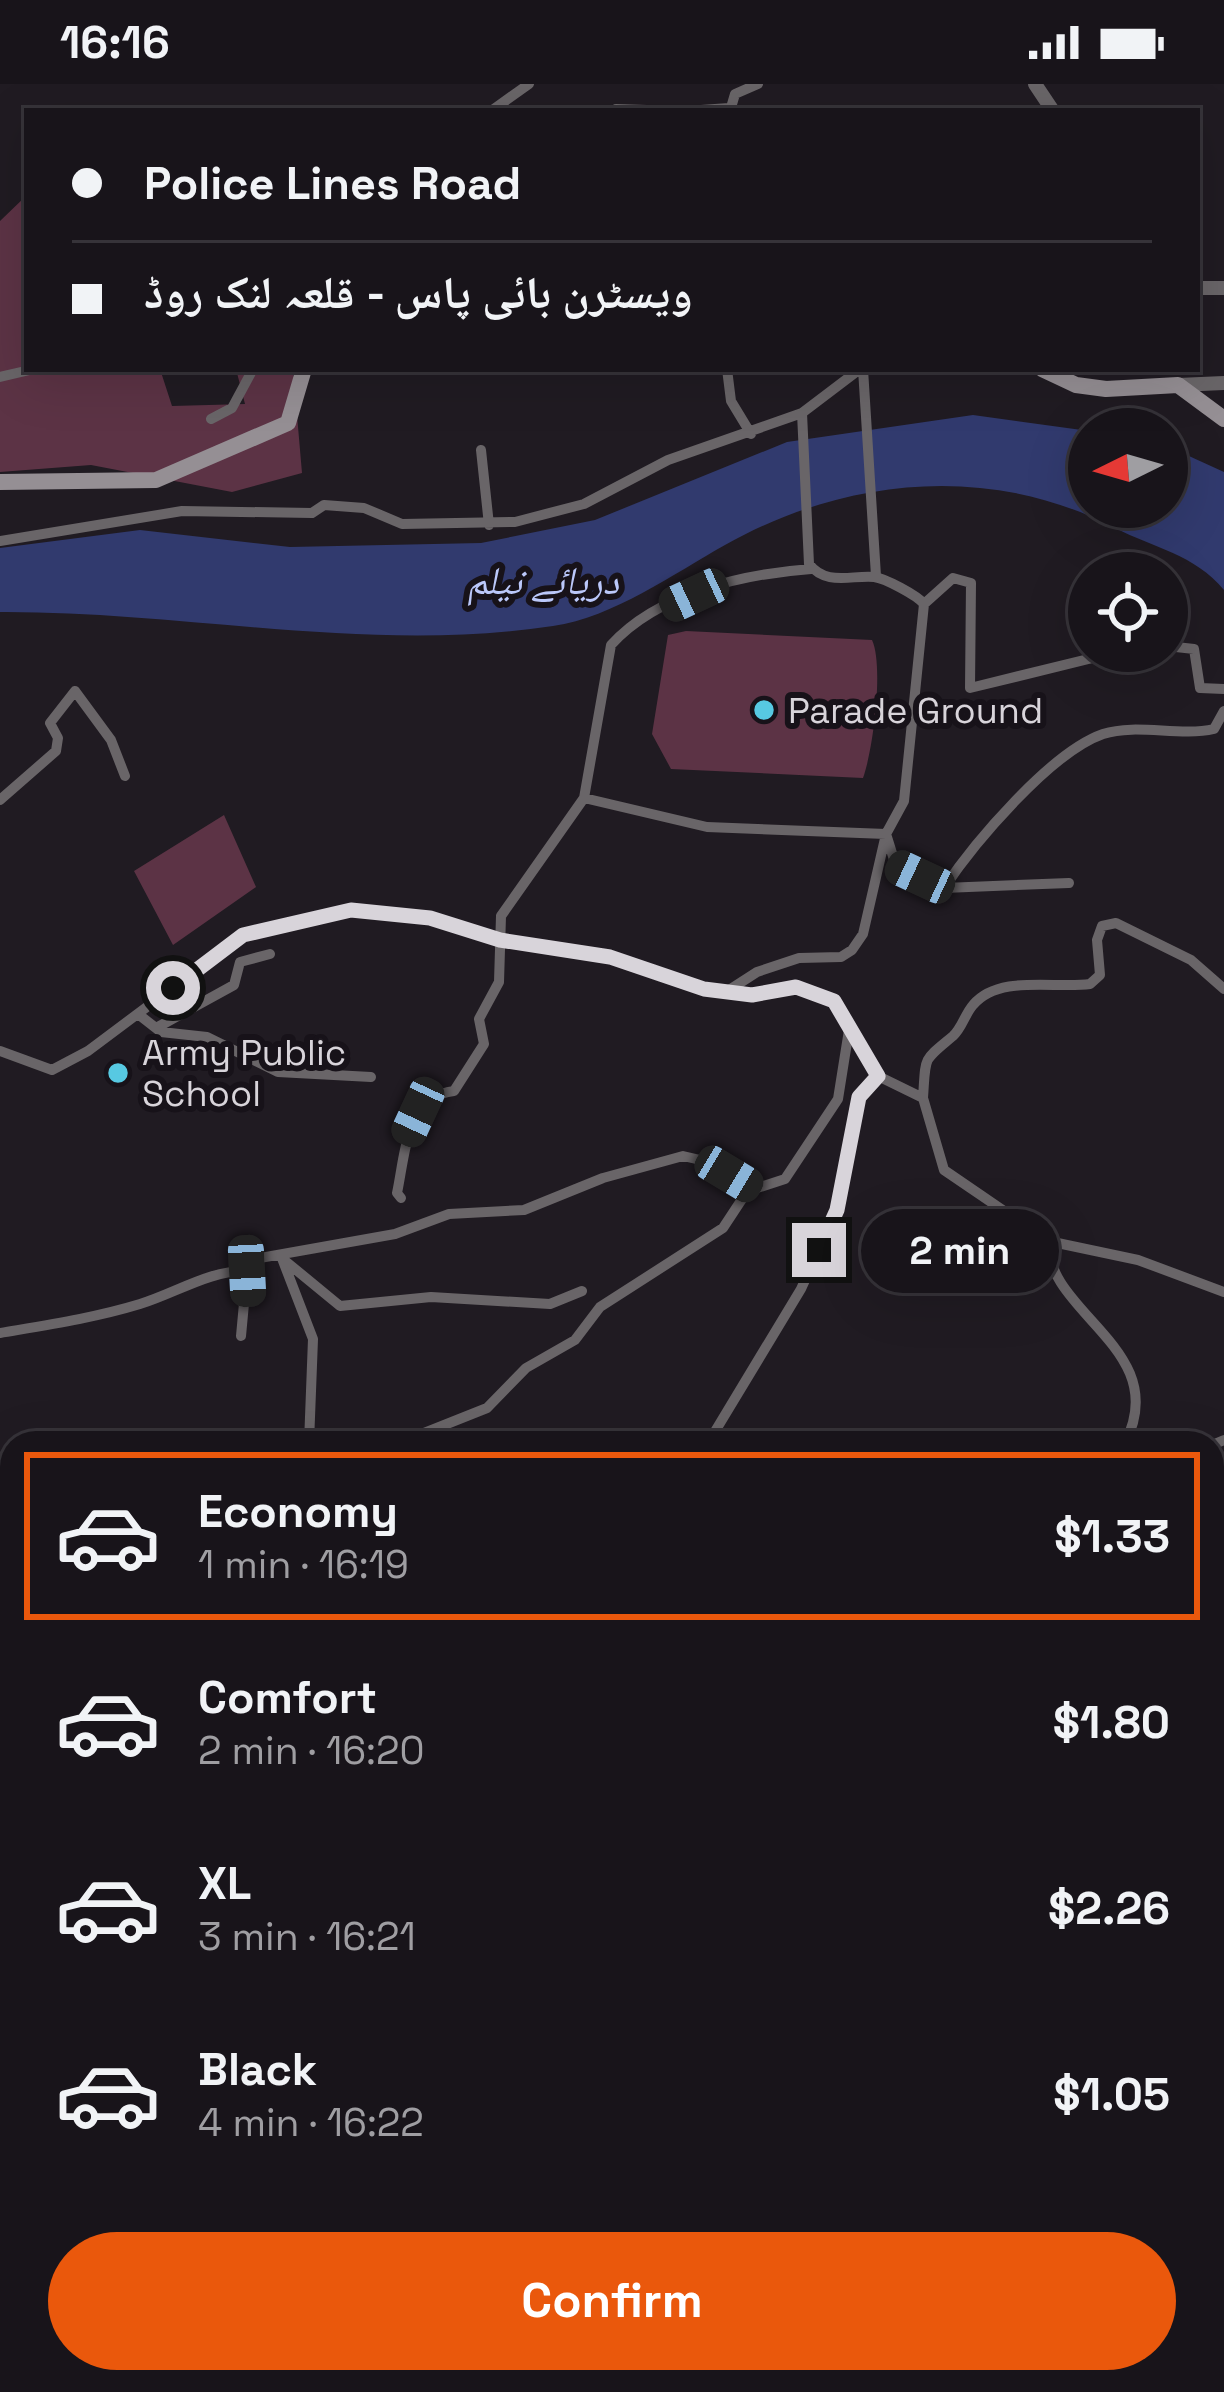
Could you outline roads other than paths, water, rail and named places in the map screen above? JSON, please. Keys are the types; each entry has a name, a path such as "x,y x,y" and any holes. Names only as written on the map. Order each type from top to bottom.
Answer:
{"main road":[{"path":"0,482 156,480 288,423 303,372"},
{"path":"1048,372 1076,385 1106,389 1178,385 1224,418"}],"street":[{"path":"494,108 529,84"},
{"path":"730,108 735,94 758,84"},
{"path":"211,419 232,408 252,372"},
{"path":"727,372 731,401 751,434"},
{"path":"0,541 182,512 312,513 324,505 364,508 402,524 489,524 584,504 668,460 802,415 862,372"},
{"path":"862,372 876,576"},
{"path":"1178,385 1224,382"},
{"path":"802,415 811,569"},
{"path":"481,450 489,524"},
{"path":"401,1198 397,1193 408,1136 418,1112 429,1098 454,1091 484,1044 479,1019 499,982 501,916 584,798 610,645 623,632 720,583 811,569 848,581 876,576 924,604"},
{"path":"726,992 757,972 799,958 842,957 863,934 886,834 904,801 924,604 953,578 971,584 970,688 1068,664"},
{"path":"1188,648 1194,649 1200,688 1224,688"},
{"path":"0,800 56,751 58,738 50,723 75,691 111,740 125,776"},
{"path":"944,888 966,856 1054,766 1080,748 1104,734 1186,735 1214,729 1224,711"},
{"path":"584,798 707,827 886,834"},
{"path":"886,834 896,866 944,888 1070,883"},
{"path":"0,1051 52,1070 138,1014 243,935 351,910 430,918 500,940 610,957 726,992 752,995 796,987 834,1001 878,1076 923,1098"},
{"path":"1224,989 1191,960 1116,923 1102,926 1097,940 1100,975 1090,984 997,989 974,1003 952,1036 934,1046 926,1062 923,1098 944,1170 1048,1241 1138,1260 1224,1292"},
{"path":"155,1028 234,986 240,962 270,954"},
{"path":"138,1014 155,1028 186,1039 207,1037 278,1072 316,1070 371,1077"},
{"path":"242,1336 247,1271 254,1259 395,1234 449,1214 524,1210 602,1178 683,1156 709,1162 750,1186 785,1179 838,1099 849,1030"},
{"path":"715,1431 801,1289 837,1210 859,1097 878,1076"},
{"path":"430,1431 487,1408 526,1368 575,1340 600,1307 723,1228 738,1213 750,1186"},
{"path":"1048,1241 1056,1273 1115,1344 1132,1377 1136,1422 1131,1431"},
{"path":"278,1255 340,1306 431,1297 550,1304 582,1291"},
{"path":"278,1255 313,1339 309,1431"},
{"path":"0,1333 109,1313 180,1292 220,1270 247,1271"}],"water":[{"name":"دریائے نیلم","path":"973,415 1068,428 1068,507 969,487 869,493 771,522 598,614 553,626 484,633 346,634 0,612 0,548 140,530 290,547 481,543 595,520 787,442"},
{"name":"دریائے نیلم","path":"1188,456 1224,472 1224,590 1188,561 1188,552 1169,552 1115,528 1188,528"}],"place":[{"name":"Parade Ground","path":"764,710"},
{"name":"Army Public School","path":"118,1073"}]}
